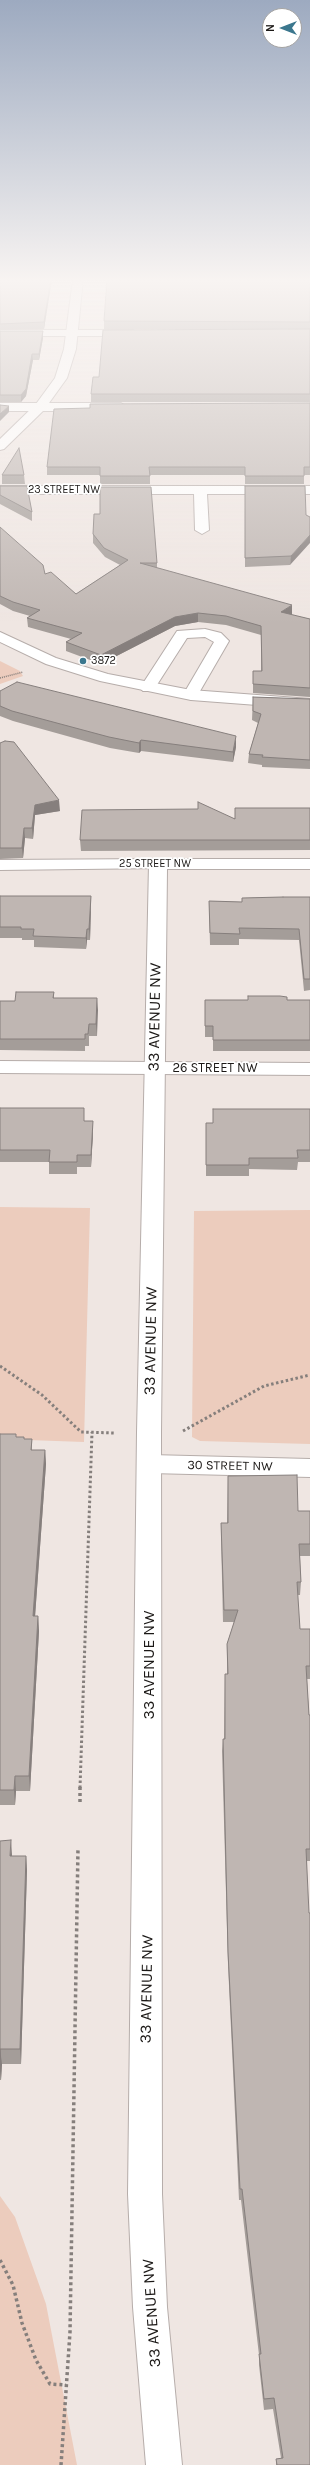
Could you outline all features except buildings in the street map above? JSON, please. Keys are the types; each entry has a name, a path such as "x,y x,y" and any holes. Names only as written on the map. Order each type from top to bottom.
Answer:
{"street":[{"path":"0,446 40,407 51,394"},
{"path":"0,407 136,407"},
{"name":"23 STREET NW","path":"0,490 310,490"},
{"path":"200,491 202,530"},
{"path":"148,688 182,634 205,633 216,636 222,641 191,695"},
{"path":"0,636 44,658 76,670 148,688 191,695 310,704"},
{"name":"25 STREET NW","path":"0,864 310,864"},
{"name":"33 AVENUE NW","path":"158,864 150,1464 145,2194 150,2307 164,2465"},
{"name":"26 STREET NW","path":"0,1067 310,1068"},
{"name":"30 STREET NW","path":"150,1464 310,1468"}],"path":[{"path":"0,678 24,672"},
{"path":"0,1366 42,1395 81,1432 115,1433"},
{"path":"183,1431 264,1386 283,1380 310,1375"},
{"path":"80,1802 92,1432"},
{"path":"61,2465 70,2332 78,1848"},
{"path":"0,2260 13,2285 22,2323 36,2360 50,2384 66,2384"}],"shaded area":[{"path":"0,661 20,671 23,676 0,684"},
{"path":"0,1207 90,1208 84,1442 0,1439"},
{"path":"310,1210 310,1444 200,1441 192,1437 194,1211"},
{"path":"0,2196 15,2217 46,2304 77,2465 0,2465"}],"place":[{"name":"3872","path":"83,661"}]}
